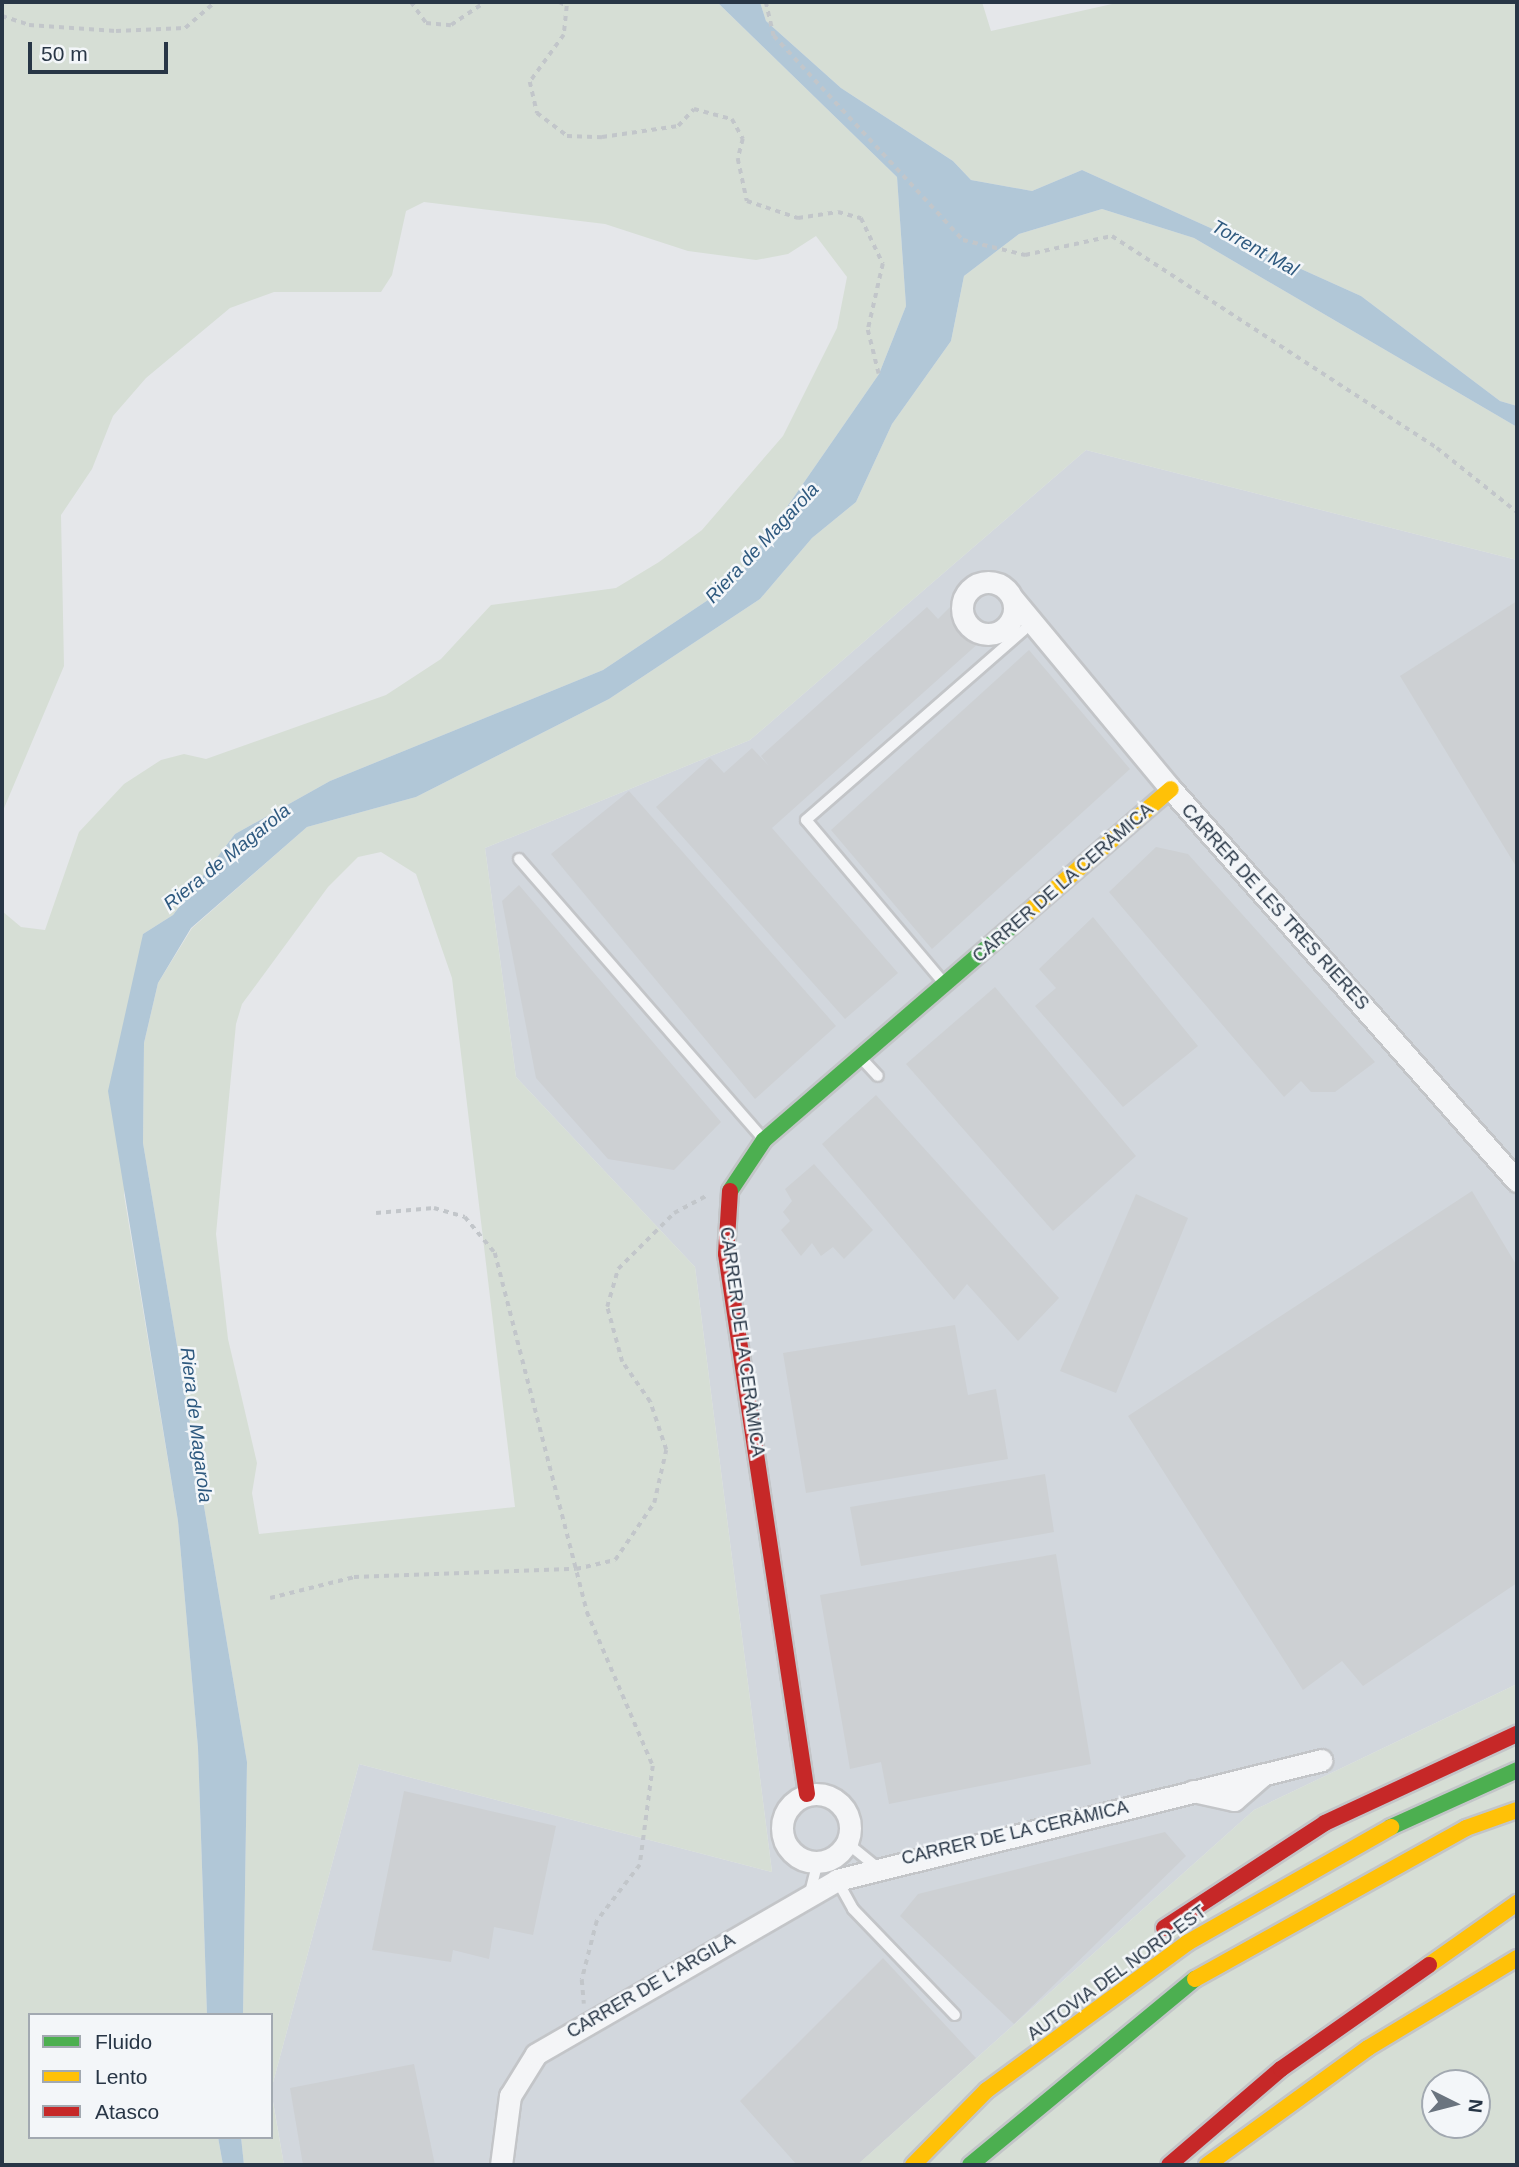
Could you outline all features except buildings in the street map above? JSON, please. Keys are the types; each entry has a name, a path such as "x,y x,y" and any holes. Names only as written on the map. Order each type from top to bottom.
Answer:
{"main road":[{"name":"CARRER DE LA CERÀMICA","path":"807,1794 726,1254 732,1183 764,1140 1171,789"},
{"path":"1150,1940 1325,1823 1517,1734"},
{"name":"AUTOVIA DEL NORD-EST","path":"913,2165 987,2090 1186,1943 1263,1896 1472,1786 1517,1770"},
{"path":"970,2165 1186,1984 1466,1828 1517,1810"},
{"path":"1169,2165 1302,2053 1517,1903"},
{"path":"1207,2165 1368,2048 1517,1958"},
{"path":"987,2090 1100,1983"}],"street":[{"name":"CARRER DE LES TRES RIERES","path":"1022,629 979,632 966,621 962,604 970,589 985,582 1002,586 1013,599 1022,629 1171,789 1517,1181"},
{"path":"1013,599 1022,629"},
{"name":"CARRER DE LA CERÀMICA","path":"875,1867 1321,1760"},
{"path":"807,1794 839,1802 850,1821 847,1843 818,1862 797,1856 784,1838 784,1816 807,1794"},
{"name":"CARRER DE L'ARGILA","path":"501,2165 510,2096 522,2067 567,2033 837,1880 875,1867"}],"lane":[{"path":"945,984 806,820 1022,629"},
{"path":"519,859 764,1140"},
{"path":"860,1057 878,1076"},
{"path":"847,1843 875,1867"},
{"path":"809,1896 818,1862"},
{"path":"837,1880 853,1909 956,2015"}],"path":[{"path":"2,16 29,25 116,31 185,28 215,2"},
{"path":"411,2 426,23 451,25 485,2"},
{"path":"559,2 567,6 564,35 530,82 537,113 567,136 602,137 678,126 694,109 732,119 743,139 738,159 747,201 798,218 838,212 861,218 883,264 868,330 879,374"},
{"path":"766,2 774,36 963,240 1026,255 1088,236 1112,236 1437,448 1517,512"},
{"path":"270,1598 354,1577 576,1569 615,1560 638,1534 664,1477 661,1425 622,1362 607,1307 618,1269 674,1213 732,1183"},
{"path":"376,1213 434,1208 466,1217 483,1231 495,1253 587,1612 653,1766 640,1864 597,1921 582,1980 584,2005 567,2033"}],"shaded area":[{"path":"2,2 717,2 897,177 906,306 879,374 735,582 603,670 330,781 235,834 173,915 143,934 124,1195 178,1521 198,1748 207,2013 28,2013 28,2139 218,2139 223,2165 2,2165 2,911 21,927 45,930 79,832 124,784 161,760 184,754 206,759 386,695 441,659 491,605 616,588 659,562 702,530 783,436 837,328 847,277 816,236 788,254 756,260 688,251 605,224 424,202 406,211 392,275 381,292 274,292 230,308 146,378 113,416 92,469 61,515 64,666 2,813"},
{"path":"760,2 982,2 991,31 1121,2 1517,2 1517,406 1500,401 1361,296 1082,170 1032,191 971,180 953,161 841,88 766,21"},
{"path":"1102,209 1194,238 1517,427 1517,560 1086,450 750,740 485,848 516,1077 695,1267 772,1872 359,1764 273,2083 273,2013 243,2013 247,1762 143,1143 144,1043 158,983 192,928 307,827 416,797 609,699 760,599 812,538 856,502 892,424 951,341 964,276 1019,234","holes":["381,852 416,874 452,978 515,1507 259,1534 252,1493 257,1463 228,1339 216,1234 236,1024 242,1004 328,887 358,857"]},
{"path":"1086,450 1517,560 1517,1684 1254,1810 857,2165 284,2165 273,2102 273,2083 359,1764 772,1872 695,1267 516,1077 485,848 750,740"},
{"path":"1517,1684 1517,2165 857,2165 1254,1810"},
{"path":"273,2102 284,2165 244,2165 241,2139 273,2139"}],"water":[{"name":"Riera de Magarola","path":"717,2 760,2 766,21 841,88 953,161 971,180 1032,191 1082,170 1361,296 1500,401 1517,406 1517,427 1194,238 1102,209 1019,234 964,276 951,341 892,424 856,502 812,538 760,599 609,699 416,797 307,827 191,928 158,983 144,1043 143,1143 247,1762 243,2013 207,2013 198,1748 178,1521 108,1091 143,934 173,915 235,834 330,781 603,670 735,582 879,374 906,306 897,177"},
{"path":"218,2139 241,2139 244,2165 223,2165"}],"traffic: fast":[{"path":"730,1191 764,1140 1026,914"},
{"path":"1391,1827 1517,1770"},
{"path":"970,2165 1195,1979"}],"traffic: slow":[{"path":"1026,914 1171,789"},
{"path":"1195,1979 1466,1828 1517,1810"},
{"path":"913,2165 987,2090 1187,1943 1391,1827"},
{"path":"1429,1965 1517,1903"},
{"path":"1207,2165 1368,2048 1517,1958"}],"traffic: jam":[{"path":"730,1191 726,1254 807,1794"},
{"path":"1164,1928 1325,1823 1517,1734"},
{"path":"1169,2165 1281,2069 1429,1965"}],"water label":[{"name":"Torrent Mal","path":"1255,248"}]}
